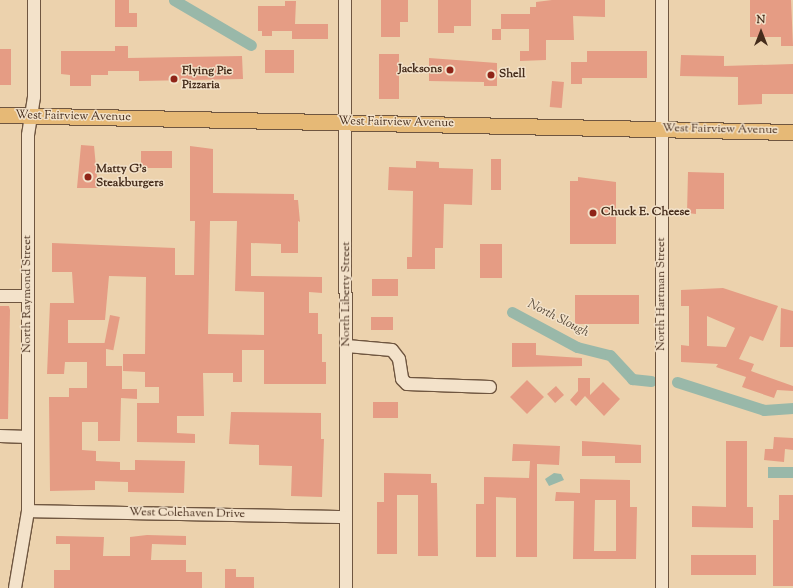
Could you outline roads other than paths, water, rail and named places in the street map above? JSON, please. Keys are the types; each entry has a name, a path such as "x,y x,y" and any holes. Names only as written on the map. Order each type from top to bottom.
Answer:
{"main road":[{"name":"West Fairview Avenue","path":"0,115 793,132"}],"street":[{"name":"North Raymond Street","path":"15,588 28,511 28,135 31,116 34,0"},
{"name":"North Liberty Street","path":"345,0 346,588"},
{"name":"North Hartman Street","path":"662,0 662,588"},
{"path":"0,296 28,296"},
{"path":"346,346 392,350 399,359 402,379 407,384 490,387"},
{"path":"0,436 28,437"},
{"name":"West Colehaven Drive","path":"28,511 346,517"}],"waterway":[{"name":"North Slough","path":"174,0 251,45"},
{"name":"North Slough","path":"512,312 577,347 610,355 632,379 651,381"},
{"name":"North Slough","path":"677,382 764,410 793,408"}],"place":[{"name":"Jacksons","path":"450,70"},
{"name":"Shell","path":"491,75"},
{"name":"Flying Pie Pizzaria","path":"174,79"},
{"name":"Matty G's Steakburgers","path":"88,177"},
{"name":"Chuck E. Cheese","path":"593,213"}]}
